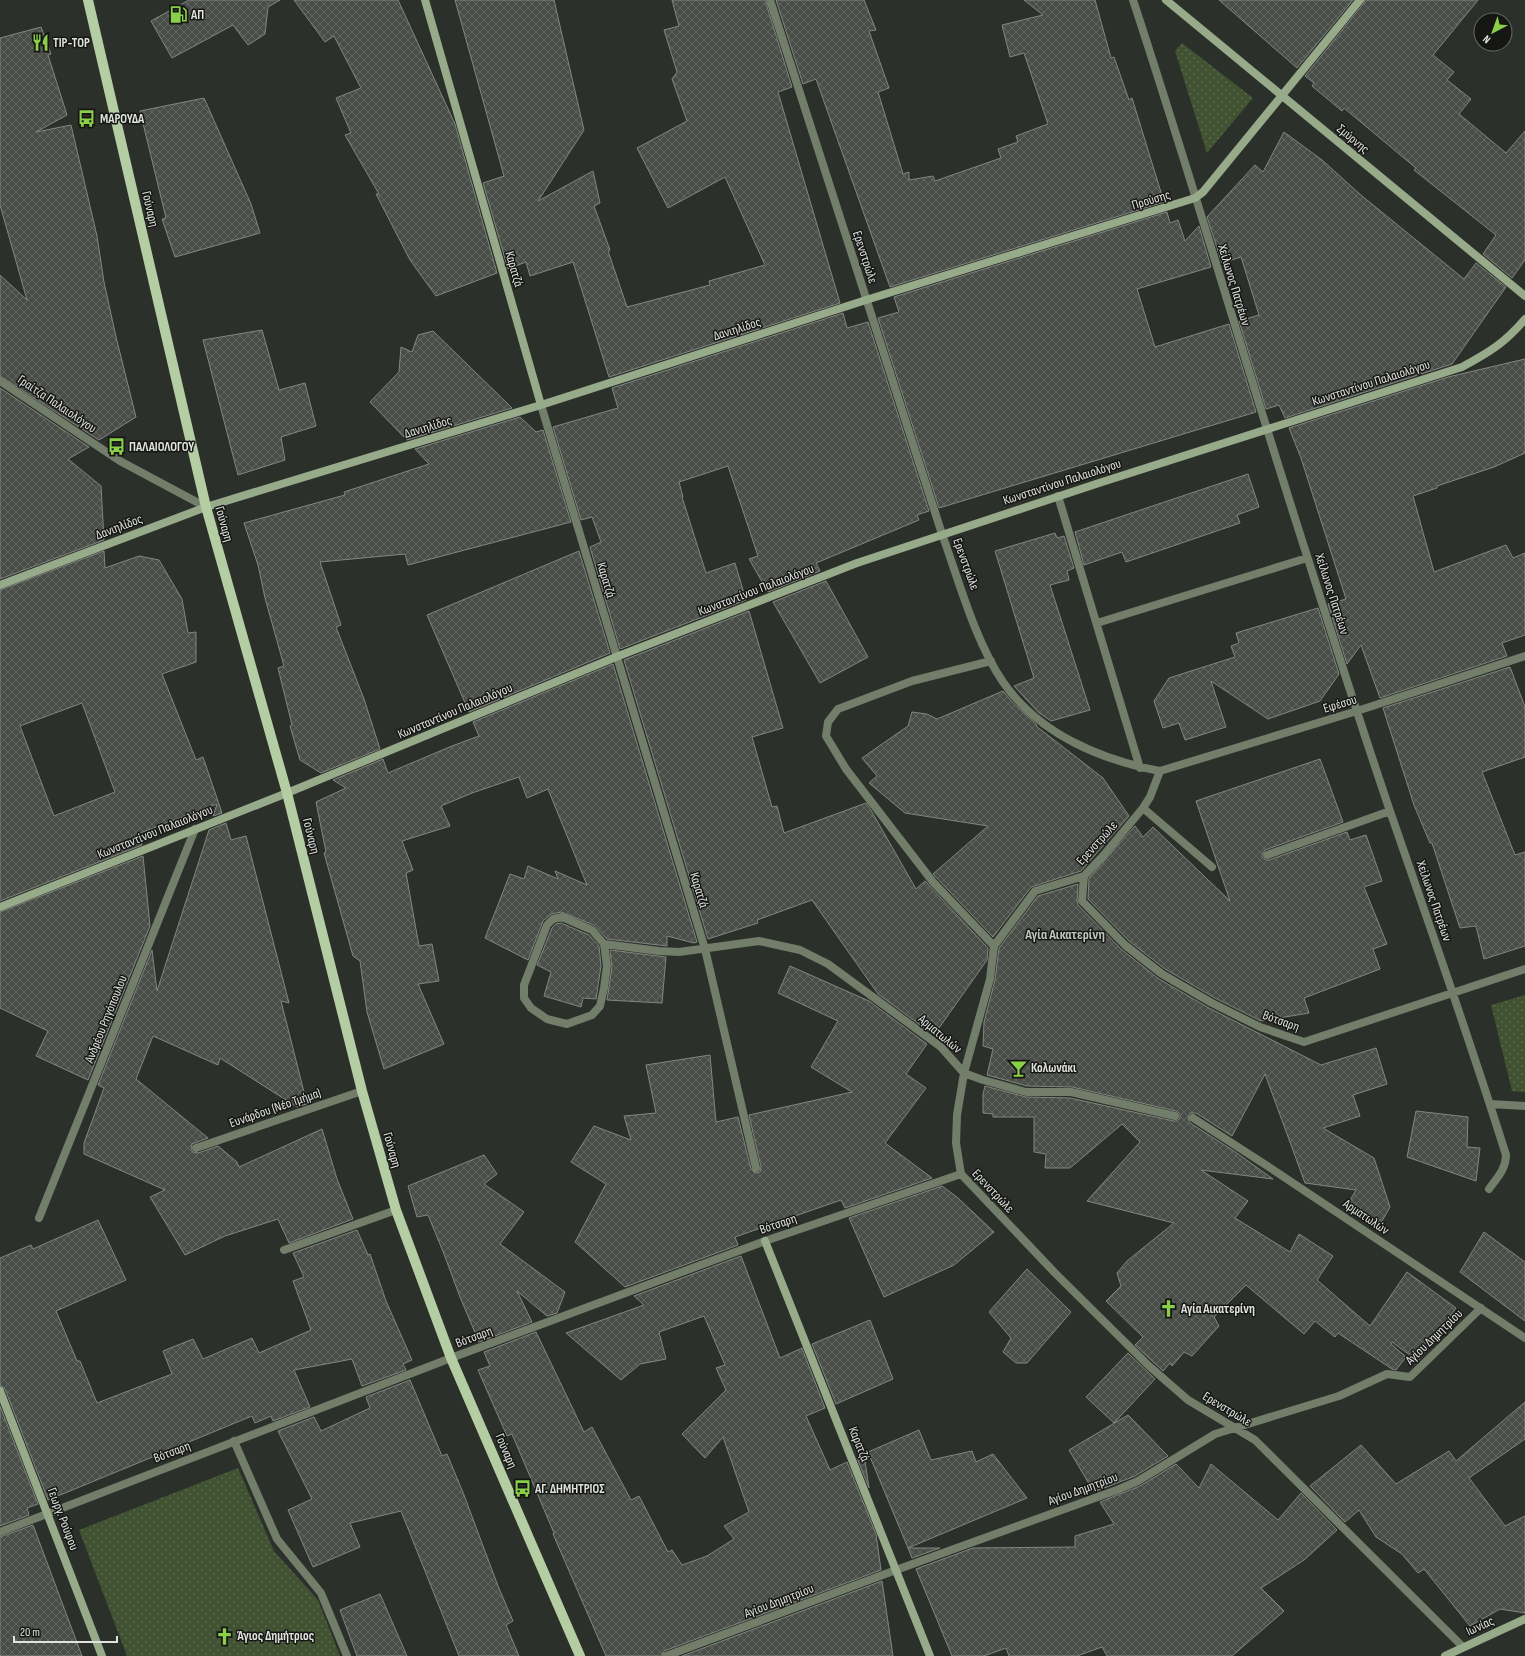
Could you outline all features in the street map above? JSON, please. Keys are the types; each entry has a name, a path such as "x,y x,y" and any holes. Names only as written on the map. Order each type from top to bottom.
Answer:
{"main road":[{"name":"Γούναρη","path":"88,0 206,507 287,793 362,1091 396,1210 451,1358 580,1656"}],"street":[{"name":"Καρατζά","path":"425,0 541,405 705,949 756,1168"},
{"name":"Ερενστρώλε","path":"770,0 942,534 971,616 991,661 1010,691 1029,712 1045,725 1066,738 1108,758 1140,768 1160,771 1150,798 1103,856 1084,876 1035,891 994,946 990,979 964,1073 957,1115 957,1157 961,1174 1055,1273 1149,1366 1188,1400 1255,1440 1463,1647"},
{"name":"Χείλωνος Πατρέων","path":"1133,0 1307,558 1390,811 1453,993 1506,1155 1506,1162 1503,1169 1489,1189"},
{"name":"Σμύρνης","path":"1166,0 1525,296"},
{"name":"Προύσης","path":"866,300 1195,198 1203,192 1360,0"},
{"name":"Δανιηλίδος","path":"0,585 206,507 541,405 866,300"},
{"name":"Κωνσταντίνου Παλαιολόγου","path":"0,907 287,793 616,657 857,563 1058,496 1462,367 1491,351 1516,330 1525,319"},
{"name":"Γραίτζα Παλαιολόγου","path":"0,381 120,461 206,507"},
{"path":"1058,496 1140,768"},
{"path":"1097,623 1307,558"},
{"name":"Εφέσου","path":"1160,771 1357,711 1525,656"},
{"path":"991,661 912,681 838,709 828,722 826,736 846,769 933,882 994,946"},
{"path":"1143,808 1212,867"},
{"path":"1267,855 1390,811"},
{"name":"Ανδρέου Ρηγόπουλου","path":"39,1218 195,829"},
{"name":"Βότσαρη","path":"1084,876 1082,901 1124,945 1162,974 1212,1003 1260,1027 1304,1042 1525,969"},
{"path":"562,916 592,930 604,944 607,966 604,988 600,1006 592,1015 567,1024 547,1019 531,1008 524,998 524,985 547,926 553,919 562,916"},
{"name":"Αρματωλών","path":"604,944 679,952 760,941 800,950 828,964 941,1047 964,1073 1026,1092 1072,1092 1175,1116"},
{"name":"Ευνάρδου (Νέο Τμήμα)","path":"196,1148 362,1091"},
{"path":"1490,1104 1525,1106"},
{"name":"Αρματωλών","path":"1193,1118 1525,1338"},
{"name":"Βότσαρη","path":"0,1532 451,1358 765,1241 961,1174"},
{"path":"284,1250 396,1210"},
{"name":"Καρατζά","path":"765,1241 930,1656"},
{"name":"Αγίου Δημητρίου","path":"666,1656 896,1570 1117,1490 1138,1481 1207,1437 1235,1427 1340,1396 1387,1374 1410,1377 1480,1308"},
{"name":"Γεωργ. Ρούφου","path":"0,1391 102,1656"},
{"path":"234,1441 276,1539 321,1593 347,1656"},
{"name":"Ιωνίας","path":"1445,1656 1525,1619"}],"green space":[{"path":"1182,43 1253,98 1207,153 1175,51"},
{"path":"1525,995 1525,1092 1512,1091 1491,1005"},
{"path":"238,1468 274,1551 318,1600 340,1656 127,1656 79,1530"}],"building":[{"path":"189,0 280,0 268,7 265,34 248,45 233,25 172,58 151,21"},
{"path":"294,0 398,0 455,124 497,273 436,296 410,260 376,194 379,194 345,135 351,133 336,98 361,88 334,36 325,42"},
{"path":"455,0 554,0 584,130 538,201 593,171 600,203 594,206 610,250 608,251 627,307 710,285 709,281 765,265 725,177 668,208 637,148 687,121 672,79 677,72 664,30 679,26 672,0 765,0 792,87 778,92 840,303 609,377 573,262 530,276 526,262 508,269 483,183 504,176"},
{"path":"776,0 864,0 876,30 869,31 889,88 878,92 903,174 909,172 909,180 933,176 935,181 1001,158 998,149 1018,142 1016,136 1048,124 1024,53 1010,57 1002,25 1043,15 1024,0 1095,0 1111,58 1114,57 1129,100 1132,98 1164,202 890,287 816,79 803,84"},
{"path":"1219,0 1353,0 1297,68"},
{"path":"1365,0 1478,0 1433,55 1454,72 1447,80 1471,99 1459,114 1506,153 1525,131 1525,260 1512,278 1483,254 1496,235 1414,170 1416,168 1344,108 1342,111 1312,86 1314,83 1305,76"},
{"path":"41,27 51,54 48,55 67,115 36,132 71,125 97,236 104,282 116,337 136,417 99,440 0,376 0,275 27,300 0,205 0,38"},
{"path":"204,98 251,204 260,233 175,257 162,219 166,218 140,111"},
{"path":"1284,132 1322,160 1362,196 1464,279 1476,263 1506,287 1452,364 1285,418 1279,405 1266,409 1239,321 1259,315 1241,257 1222,263 1207,217 1255,165 1263,172"},
{"path":"1167,212 1170,223 1178,220 1185,241 1199,226 1211,267 1137,289 1155,347 1229,324 1256,412 939,508 878,318 899,312 894,297"},
{"path":"843,313 847,328 868,322 929,511 917,515 919,520 816,563 820,571 768,592 749,559 758,556 728,466 679,482 682,497 706,573 735,563 746,600 620,649 590,547 601,542 592,517 581,520 553,427 618,408 612,388"},
{"path":"262,330 279,390 305,383 316,426 281,437 285,460 238,475 203,340"},
{"path":"433,331 512,408 407,440 370,402 399,372 401,347 412,352 418,335"},
{"path":"1525,359 1525,453 1494,467 1437,486 1437,488 1413,496 1434,572 1506,545 1513,558 1525,553 1525,635 1502,643 1507,656 1380,698 1361,645 1347,664 1328,604 1346,599 1301,458 1289,428 1448,377"},
{"path":"0,388 89,447 68,459 101,486 104,540 0,579"},
{"path":"520,417 536,432 543,430 571,522 408,565 405,554 320,562 341,625 336,627 364,699 380,749 321,773 300,760 290,726 292,725 278,668 284,666 265,598 258,565 244,523 345,495 344,492 429,464 415,449"},
{"path":"1248,474 1259,507 1237,515 1240,523 1126,562 1122,552 1084,565 1075,532"},
{"path":"1055,533 1057,538 1064,536 1074,568 1067,571 1069,580 1050,585 1090,710 1051,721 1038,712 1014,686 1034,678 995,551"},
{"path":"104,551 105,568 139,556 159,560 182,599 188,633 196,632 196,662 162,674 196,760 203,757 222,813 213,816 217,804 140,833 142,845 0,901 0,590","holes":["82,703 115,792 54,816 20,726"]},
{"path":"579,551 610,653 469,712 427,615"},
{"path":"826,581 868,657 820,683 773,602"},
{"path":"1318,608 1339,674 1320,701 1268,719 1211,681 1226,727 1185,740 1179,723 1163,728 1154,701 1169,678 1235,657 1231,646 1239,643 1236,633"},
{"path":"749,611 783,728 752,737 772,807 777,806 784,833 866,803 916,889 925,881 988,948 987,960 934,1035 878,994 812,900 757,920 758,923 708,939 624,660"},
{"path":"613,664 697,942 694,943 667,936 667,946 607,939 594,925 561,912 551,914 543,921 528,960 485,938 510,874 524,879 528,866 558,879 555,871 587,885 548,789 527,798 519,777 472,793 441,806 450,826 402,841 413,870 406,873 419,946 432,944 439,981 418,984 444,1044 384,1069 367,1012 360,961 353,956 324,853 326,852 316,802 346,788 333,780 383,759 388,773 479,736 473,722"},
{"path":"1510,667 1525,707 1525,757 1482,772 1515,855 1525,852 1525,946 1484,959 1476,926 1460,928 1432,843 1430,843 1414,805 1383,708"},
{"path":"1003,691 1014,704 1037,725 1036,726 1103,778 1129,816 1081,871 1031,887 993,937 933,874 988,826 905,813 869,783 877,776 862,758 908,726 912,712 927,714 937,719"},
{"path":"1320,759 1343,822 1265,850 1262,857 1269,860 1347,832 1350,840 1366,835 1382,881 1364,887 1387,944 1373,949 1380,969 1304,998 1309,1013 1261,1021 1215,998 1165,969 1129,941 1088,899 1089,878 1135,826 1143,837 1153,827 1230,901 1196,801"},
{"path":"226,823 231,840 246,836 289,1003 281,1001 307,1104 297,1107 220,1058 218,1065 153,1036 136,1079 208,1138 192,1144 191,1149 193,1152 198,1153 218,1146 237,1162 239,1167 322,1129 337,1179 353,1219 289,1243 278,1219 225,1236 185,1255 150,1197 165,1190 84,1154 84,1143 104,1088 98,1085 152,950 157,991 209,830"},
{"path":"143,856 150,926 88,1080 36,1056 48,1031 0,1008 0,912"},
{"path":"1078,884 1078,905 1121,949 1159,979 1209,1008 1321,1065 1376,1048 1387,1084 1353,1095 1360,1116 1323,1128 1374,1158 1390,1207 1378,1228 1345,1209 1356,1190 1305,1183 1265,1074 1232,1136 1196,1113 1190,1113 1188,1118 1190,1123 1234,1151 1273,1179 1201,1170 1248,1201 1235,1218 1290,1252 1299,1234 1333,1256 1317,1280 1370,1326 1407,1272 1456,1308 1418,1361 1392,1342 1391,1344 1406,1357 1396,1370 1392,1369 1338,1333 1335,1337 1315,1321 1304,1334 1246,1285 1214,1317 1219,1326 1192,1356 1184,1352 1172,1366 1170,1363 1163,1371 1135,1345 1143,1337 1106,1301 1121,1286 1117,1273 1127,1261 1174,1223 1087,1201 1140,1142 1122,1124 1070,1168 1045,1168 1046,1154 1034,1152 1034,1117 993,1117 993,1114 983,1113 983,1094 985,1086 1026,1097 1070,1098 1174,1121 1177,1121 1180,1118 1180,1114 1176,1111 1072,1087 1027,1086 987,1075 993,1049 983,1046 984,1022 995,980 999,948 1038,896"},
{"path":"561,923 589,935 599,946 601,966 596,999 583,998 581,1007 544,996 551,972 537,965 552,928 556,924"},
{"path":"610,950 666,957 662,1003 607,1000 612,967"},
{"path":"790,966 869,1001 927,1044 906,1074 926,1088 885,1143 932,1178 845,1208 841,1200 735,1237 738,1245 625,1287 575,1242 606,1184 571,1162 594,1126 631,1140 624,1116 656,1113 646,1065 710,1055 716,1122 738,1117 751,1169 755,1173 760,1172 761,1167 749,1115 852,1092 811,1067 838,1021 778,993"},
{"path":"1416,1111 1468,1117 1467,1147 1480,1148 1476,1181 1407,1157"},
{"path":"484,1155 497,1174 484,1184 524,1212 500,1244 565,1292 557,1313 547,1316 517,1291 532,1322 479,1342 428,1215 417,1217 408,1186"},
{"path":"942,1186 958,1198 994,1232 954,1265 884,1297 849,1218"},
{"path":"98,1220 126,1280 56,1311 77,1361 80,1361 97,1403 172,1374 163,1351 193,1339 203,1359 252,1338 259,1353 311,1330 293,1281 304,1277 293,1253 357,1230 368,1255 370,1254 386,1301 412,1360 403,1364 406,1370 362,1386 352,1359 294,1370 310,1407 273,1421 271,1416 255,1423 252,1416 48,1500 5,1389 0,1386 0,1258 31,1245 33,1249"},
{"path":"1484,1232 1525,1262 1525,1321 1460,1272"},
{"path":"741,1256 780,1358 802,1348 825,1408 806,1416 830,1470 847,1462 876,1534 881,1570 664,1651 661,1656 606,1656 553,1534 554,1533 512,1434 507,1436 478,1370 490,1366 484,1352 536,1332 584,1432 592,1427 631,1500 639,1496 668,1552 672,1550 682,1565 707,1556 734,1539 724,1526 749,1512 723,1437 705,1458 682,1434 726,1390 716,1368 725,1365 704,1316 659,1332 666,1359 640,1364 621,1380 566,1333 644,1305 634,1296"},
{"path":"1027,1269 1071,1312 1027,1363 1016,1363 1003,1352 1011,1338 989,1312"},
{"path":"870,1320 893,1379 836,1404 812,1344"},
{"path":"1128,1353 1155,1379 1114,1423 1086,1397"},
{"path":"410,1380 442,1456 447,1454 464,1495 498,1586 513,1621 506,1625 519,1656 459,1656 401,1511 350,1523 360,1547 313,1567 288,1510 312,1499 278,1431 314,1417 321,1431 370,1408 366,1397"},
{"path":"1525,1402 1525,1439 1469,1478 1505,1526 1525,1516 1525,1613 1500,1609 1470,1626 1424,1569 1418,1573 1402,1554 1376,1537 1359,1510 1345,1522 1310,1486 1361,1445 1396,1484 1449,1451 1456,1461"},
{"path":"0,1406 38,1504 27,1508 29,1515 0,1526"},
{"path":"1128,1415 1168,1456 1135,1476 1094,1492 1069,1450"},
{"path":"919,1430 931,1460 972,1451 976,1462 993,1454 1027,1498 908,1548 868,1452"},
{"path":"864,1454 869,1488 857,1458"},
{"path":"1176,1464 1199,1488 1211,1464 1278,1520 1301,1493 1337,1530 1304,1560 1261,1588 1284,1611 1232,1656 1107,1656 1102,1647 1077,1656 1009,1656 1006,1648 984,1656 952,1656 916,1569 973,1548 1075,1547 1075,1536 1114,1524 1100,1502 1140,1486"},
{"path":"33,1525 82,1656 0,1656 0,1537"},
{"path":"908,1548 940,1548 912,1558"},
{"path":"882,1581 893,1656 682,1656"},
{"path":"380,1594 407,1656 357,1656 340,1610"}],"place":[{"name":"ΑΠ","path":"178,15"},
{"name":"TIP-TOP","path":"40,43"},
{"name":"ΜΑΡΟΥΔΑ","path":"87,119"},
{"name":"ΠΑΛΑΙΟΛΟΓΟΥ","path":"116,447"},
{"name":"Κολωνάκι","path":"1018,1068"},
{"name":"Αγία Αικατερίνη","path":"1168,1309"},
{"name":"ΑΓ. ΔΗΜΗΤΡΙΟΣ","path":"522,1489"},
{"name":"Άγιος Δημήτριος","path":"224,1636"}],"district":[{"name":"Αγία Αικατερίνη","path":"1065,934"}]}
